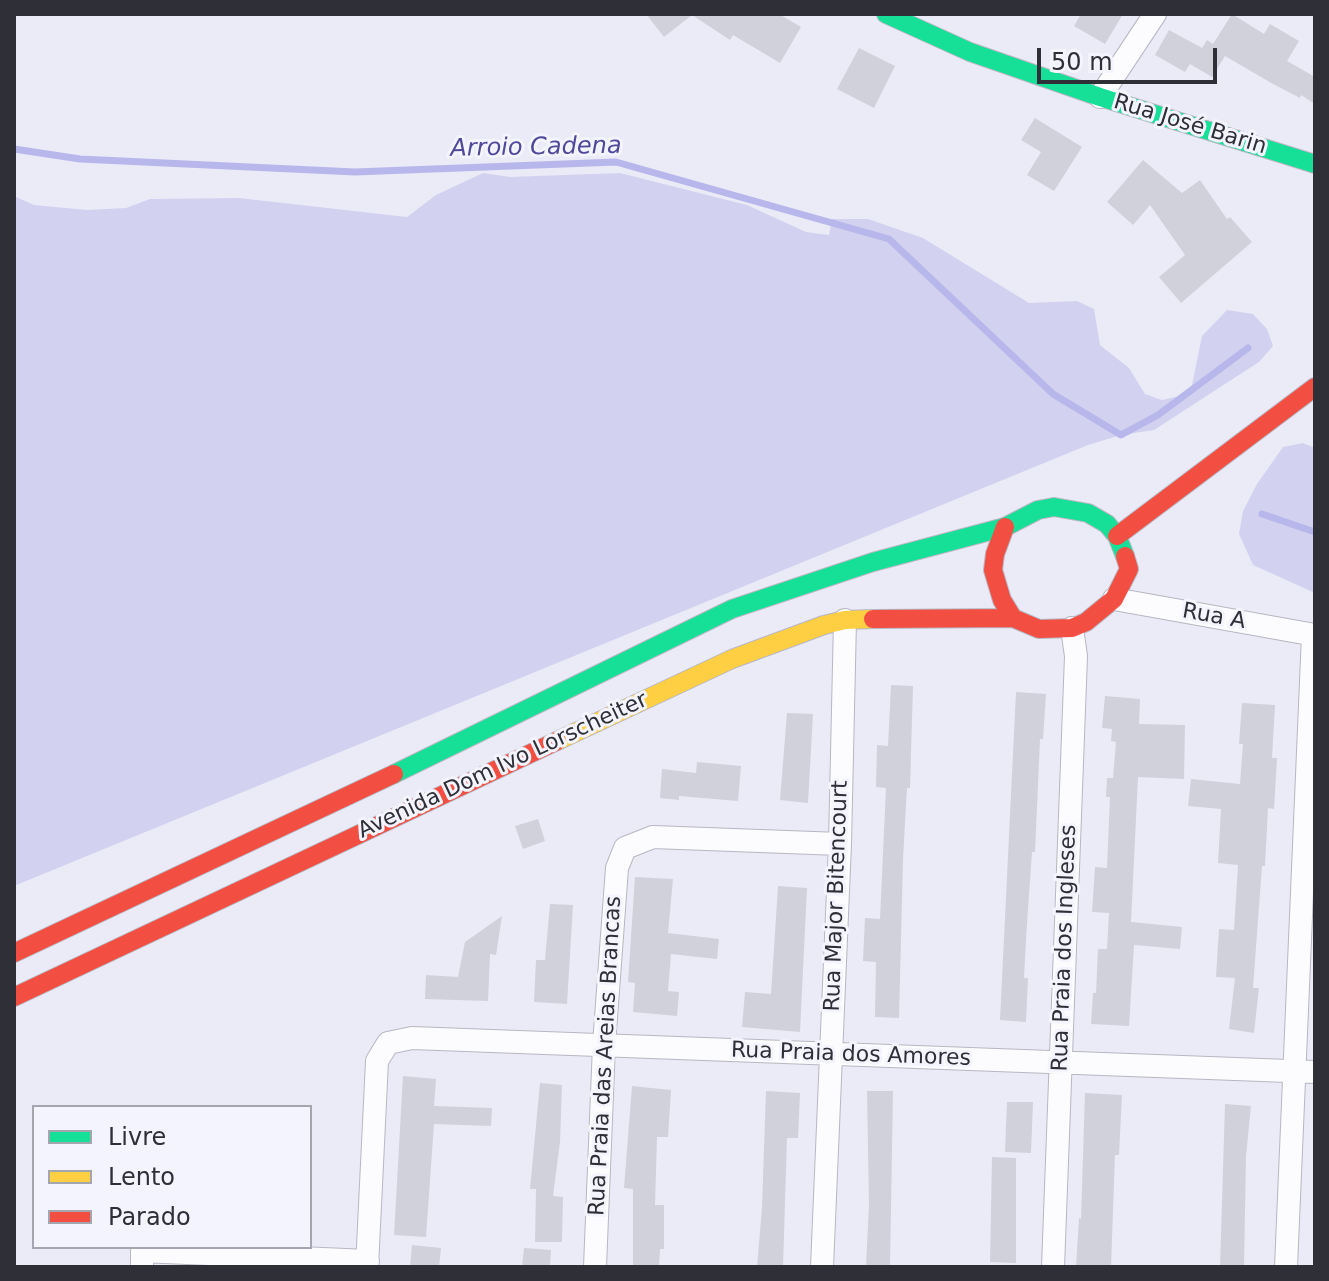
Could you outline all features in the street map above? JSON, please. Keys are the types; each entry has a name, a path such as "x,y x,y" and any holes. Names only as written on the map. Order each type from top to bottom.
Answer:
{"main road":[{"name":"Rua José Barin","path":"886,14 970,52 1100,97 1315,164"},
{"path":"1072,628 1086,622 1114,599 1129,569 1117,536 1315,387"},
{"name":"Avenida Dom Ivo Lorscheiter","path":"14,953 488,730 732,609 873,562 1005,527 1038,510 1054,507 1088,513 1107,524 1117,536"},
{"path":"1005,527 993,570 999,593 1013,618"},
{"name":"Avenida Dom Ivo Lorscheiter","path":"14,997 732,659 845,620 1013,618 1039,629 1056,631 1072,628"}],"street":[{"path":"1100,97 1155,14"},
{"name":"Rua A","path":"1114,599 1314,635"},
{"name":"Rua Major Bitencourt","path":"822,1267 840,844 845,620"},
{"name":"Rua Praia dos Ingleses","path":"1053,1267 1076,656 1072,628"},
{"path":"1286,1267 1305,1072 1314,635"},
{"name":"Rua Praia das Areias Brancas","path":"595,1267 604,1045 617,868 625,848 653,837 840,844"},
{"name":"Rua Praia dos Amores","path":"368,1264 377,1061 388,1043 412,1038 1305,1072"},
{"path":"142,1259 368,1264"}],"shaded area":[{"path":"483,173 510,177 620,173 747,205 806,232 829,235 832,219 868,219 923,238 1029,303 1077,301 1094,309 1100,345 1129,368 1145,394 1162,400 1180,396 1192,385 1202,336 1227,310 1253,314 1267,329 1273,346 1259,362 1154,430 1121,435 1088,445 14,886 14,196 34,205 87,210 126,208 150,199 239,198 407,217 436,195"},
{"path":"1303,443 1315,448 1315,593 1253,565 1239,534 1243,511 1257,484 1283,447"}],"building":[{"path":"646,14 779,14 801,27 780,63 733,35 730,40 692,15 664,37"},
{"path":"1081,14 1123,14 1105,44 1074,26"},
{"path":"1232,14 1264,34 1270,24 1299,41 1287,61 1315,77 1315,104 1225,56 1212,77 1190,64 1185,72 1155,55 1169,30 1202,48 1207,40 1213,44"},
{"path":"859,48 895,66 874,108 837,89"},
{"path":"1035,118 1082,147 1054,191 1027,175 1041,152 1021,140"},
{"path":"1143,160 1182,193 1200,180 1227,219 1230,217 1252,242 1181,303 1159,277 1185,255 1150,205 1133,225 1107,202"},
{"path":"891,685 913,686 910,788 907,788 903,859 899,1018 875,1017 876,962 863,961 865,918 880,919 886,788 876,787 877,745 888,746"},
{"path":"1016,692 1046,694 1027,923 1024,978 1028,978 1026,1022 1000,1020"},
{"path":"1105,696 1140,699 1139,724 1185,725 1184,779 1138,777 1131,922 1182,927 1180,949 1134,945 1129,1026 1091,1024 1098,949 1107,949 1109,913 1092,912 1095,867 1107,868 1110,797 1106,797 1107,778 1113,778 1116,742 1111,741 1112,729 1102,728"},
{"path":"1242,703 1275,705 1272,758 1277,758 1274,809 1268,808 1265,866 1262,866 1253,988 1259,988 1254,1033 1229,1029 1235,978 1216,977 1219,929 1234,930 1238,865 1218,863 1221,809 1188,806 1191,779 1240,784"},
{"path":"787,713 813,714 808,803 780,800"},
{"path":"697,762 741,766 738,801 679,796 679,800 660,798 662,769 696,773"},
{"path":"538,819 545,841 523,849 515,826"},
{"path":"635,877 673,879 668,933 719,939 717,959 671,954 668,991 679,992 677,1016 633,1012 635,983 628,982"},
{"path":"778,886 807,888 800,1032 742,1027 745,992 771,994"},
{"path":"550,904 573,905 567,1004 534,1002 536,960 545,960"},
{"path":"502,916 496,955 490,954 488,1001 425,999 426,975 458,977 465,942"},
{"path":"403,1076 436,1079 434,1106 492,1108 491,1126 434,1124 426,1237 394,1235"},
{"path":"540,1083 562,1085 560,1142 553,1196 563,1197 562,1242 535,1242 536,1189 530,1189"},
{"path":"632,1086 671,1090 668,1137 657,1137 655,1205 664,1205 664,1249 660,1249 659,1267 633,1267 633,1189 624,1188"},
{"path":"766,1091 800,1093 798,1138 787,1138 783,1267 757,1267"},
{"path":"867,1091 893,1091 890,1267 866,1267 869,1204"},
{"path":"1085,1093 1122,1095 1119,1155 1115,1155 1111,1267 1076,1267 1081,1219"},
{"path":"1007,1102 1033,1102 1031,1153 1005,1152"},
{"path":"1225,1104 1251,1106 1246,1156 1244,1267 1220,1267"},
{"path":"992,1157 1016,1158 1016,1263 990,1262"},
{"path":"412,1245 441,1248 439,1267 410,1267"},
{"path":"524,1248 551,1250 550,1267 522,1267"}],"waterway":[{"name":"Arroio Cadena","path":"14,149 80,159 355,172 616,162 889,239 1053,394 1121,435 1158,415 1248,348"},
{"name":"Arroio Cadena","path":"1262,514 1315,532"}],"traffic: fast":[{"path":"886,14 970,52 1100,97 1315,164"},
{"path":"394,774 732,609 873,562 1005,527 1038,510 1054,507 1088,513 1107,524 1117,536 1125,556"}],"traffic: slow":[{"path":"557,741 732,659 824,625 845,620 873,619"}],"traffic: jam":[{"path":"1117,536 1315,387"},
{"path":"1005,527 993,570 1002,600 1013,618"},
{"path":"873,619 1013,618 1039,629 1072,628 1086,622 1114,599 1129,569 1125,556"},
{"path":"14,997 557,741"},
{"path":"14,953 394,774"}]}
